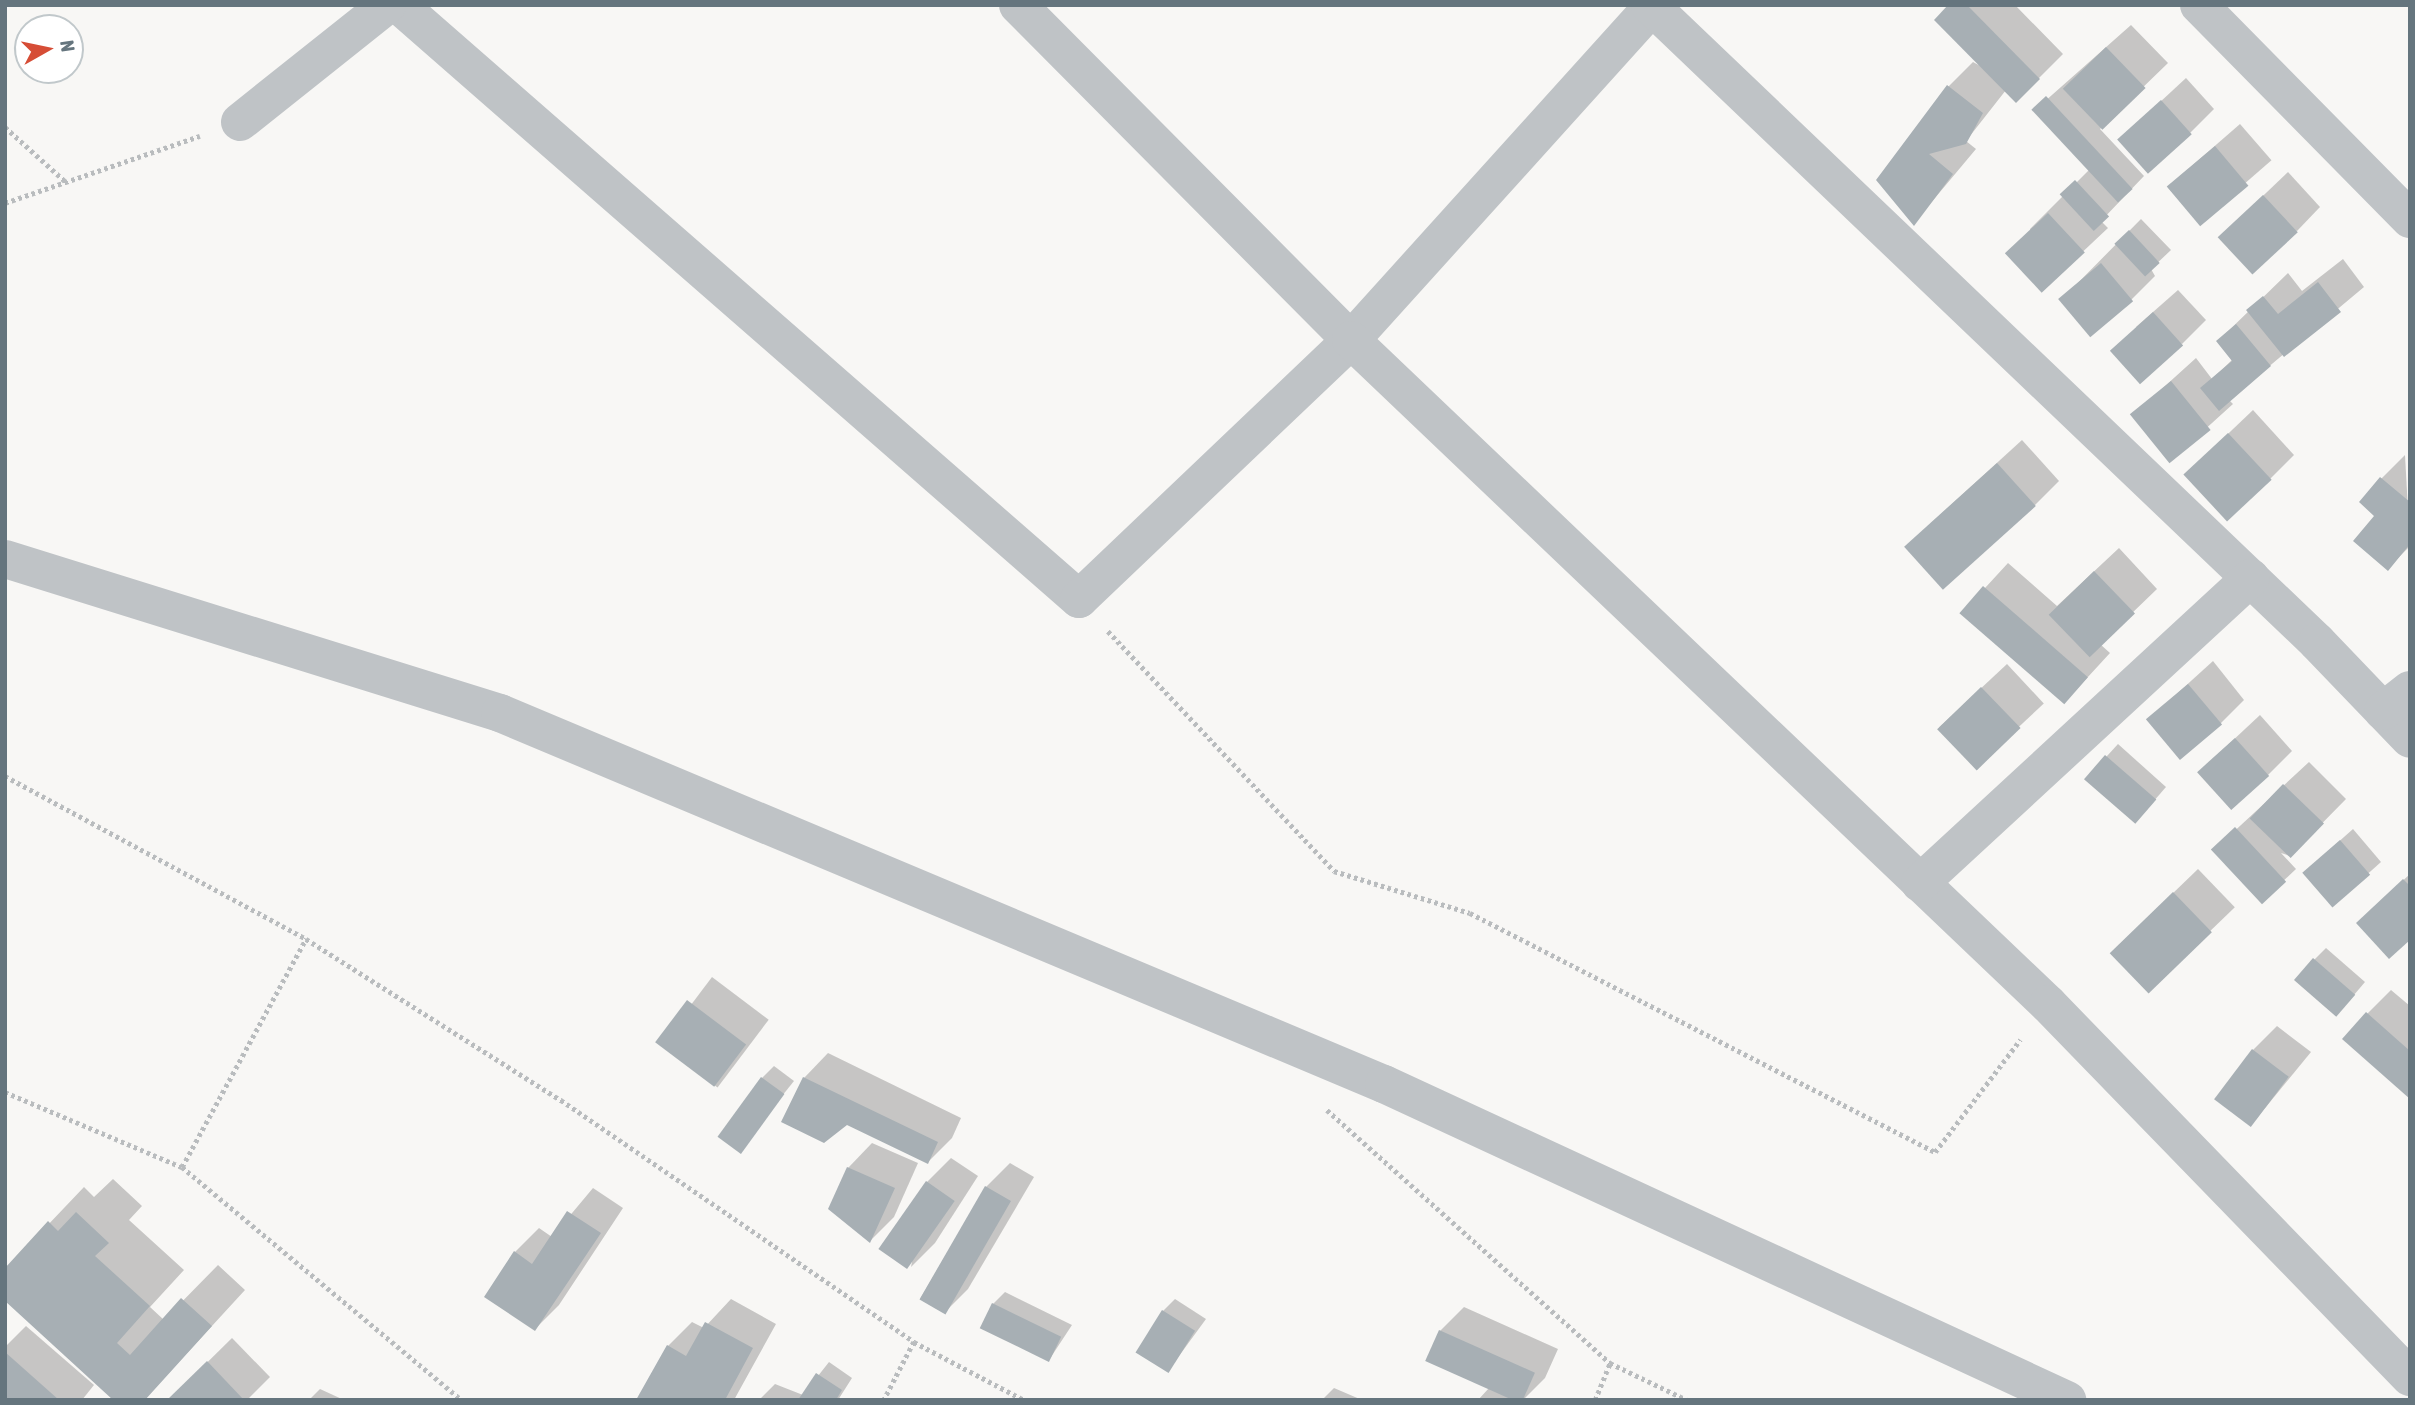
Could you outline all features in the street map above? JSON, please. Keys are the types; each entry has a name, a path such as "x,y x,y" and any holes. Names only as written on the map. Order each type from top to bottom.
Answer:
{"street":[{"path":"240,122 387,5"},
{"path":"399,5 1079,599 1351,340 1652,6 2251,578 2396,701 2410,739"},
{"path":"1018,5 1351,340 2048,1004 2410,1377"},
{"path":"2199,5 2410,219"},
{"path":"5,559 500,713 1384,1084 2067,1400"},
{"path":"1920,883 2251,578"}],"path":[{"path":"5,203 240,122"},
{"path":"5,127 66,182"},
{"path":"1079,599 1334,872 1470,913 1935,1152 2048,1004"},
{"path":"5,776 306,939 561,1100 914,1342 1024,1400"},
{"path":"181,1167 306,939"},
{"path":"5,1092 181,1167 462,1400"},
{"path":"1323,1107 1609,1363 1687,1400"},
{"path":"884,1400 914,1342"},
{"path":"1595,1400 1609,1363"}],"building":[{"path":"1948,5 1967,5 2040,79 2016,103 1934,20"},
{"path":"2106,47 2146,88 2102,130 2063,89"},
{"path":"1947,85 1983,113 1966,144 1929,154 1953,174 1914,226 1876,180"},
{"path":"2046,96 2133,189 2118,203 2031,110"},
{"path":"2161,100 2192,134 2148,174 2117,139"},
{"path":"2215,146 2248,186 2200,226 2167,186"},
{"path":"2075,180 2109,217 2094,231 2060,194"},
{"path":"2263,195 2298,232 2252,275 2218,237"},
{"path":"2048,213 2085,252 2042,293 2005,253"},
{"path":"2129,230 2160,263 2145,277 2114,244"},
{"path":"2101,263 2133,301 2090,337 2058,299"},
{"path":"2318,282 2341,312 2284,357 2246,310 2263,296 2278,314"},
{"path":"2153,312 2183,345 2140,384 2110,351"},
{"path":"2236,324 2271,366 2219,411 2200,388 2232,361 2216,341"},
{"path":"2171,381 2211,430 2169,463 2130,414"},
{"path":"2228,433 2272,480 2227,521 2183,475"},
{"path":"1997,463 2036,506 1943,590 1904,547"},
{"path":"2380,477 2410,502 2410,544 2388,571 2353,541 2374,516 2359,502"},
{"path":"2094,571 2135,613 2090,657 2049,615"},
{"path":"1983,586 2088,677 2064,704 1959,613"},
{"path":"2188,684 2222,725 2180,760 2146,719"},
{"path":"1981,687 2021,728 1977,770 1937,729"},
{"path":"2235,738 2269,776 2231,810 2197,772"},
{"path":"2105,755 2156,800 2135,824 2084,779"},
{"path":"2283,784 2324,824 2291,858 2250,819"},
{"path":"2235,827 2286,882 2262,904 2211,850"},
{"path":"2340,840 2370,875 2332,908 2302,873"},
{"path":"2403,879 2410,886 2410,940 2389,959 2356,923"},
{"path":"2173,892 2212,932 2149,993 2110,953"},
{"path":"2313,958 2355,995 2336,1017 2294,980"},
{"path":"687,1000 746,1045 714,1087 655,1042"},
{"path":"2366,1012 2410,1051 2410,1099 2342,1039"},
{"path":"2252,1049 2289,1077 2251,1127 2214,1099"},
{"path":"761,1077 784,1094 741,1154 718,1137"},
{"path":"803,1077 938,1142 928,1164 847,1125 824,1143 781,1122"},
{"path":"847,1167 895,1188 870,1243 828,1209"},
{"path":"926,1181 955,1201 907,1269 878,1249"},
{"path":"985,1186 1011,1201 945,1314 920,1299"},
{"path":"567,1211 601,1233 535,1331 484,1297 514,1251 532,1264"},
{"path":"76,1212 109,1243 95,1256 150,1306 117,1343 130,1355 181,1298 212,1326 145,1400 113,1400 5,1301 5,1268 48,1221 58,1231"},
{"path":"992,1303 1061,1337 1049,1362 980,1328"},
{"path":"1162,1310 1195,1331 1169,1373 1136,1352"},
{"path":"705,1322 753,1348 725,1400 636,1400 667,1345 686,1356"},
{"path":"1439,1330 1535,1373 1523,1400 1513,1400 1425,1361"},
{"path":"5,1352 59,1400 5,1400"},
{"path":"207,1361 244,1400 167,1400"},
{"path":"816,1373 842,1390 836,1400 798,1400"}]}
